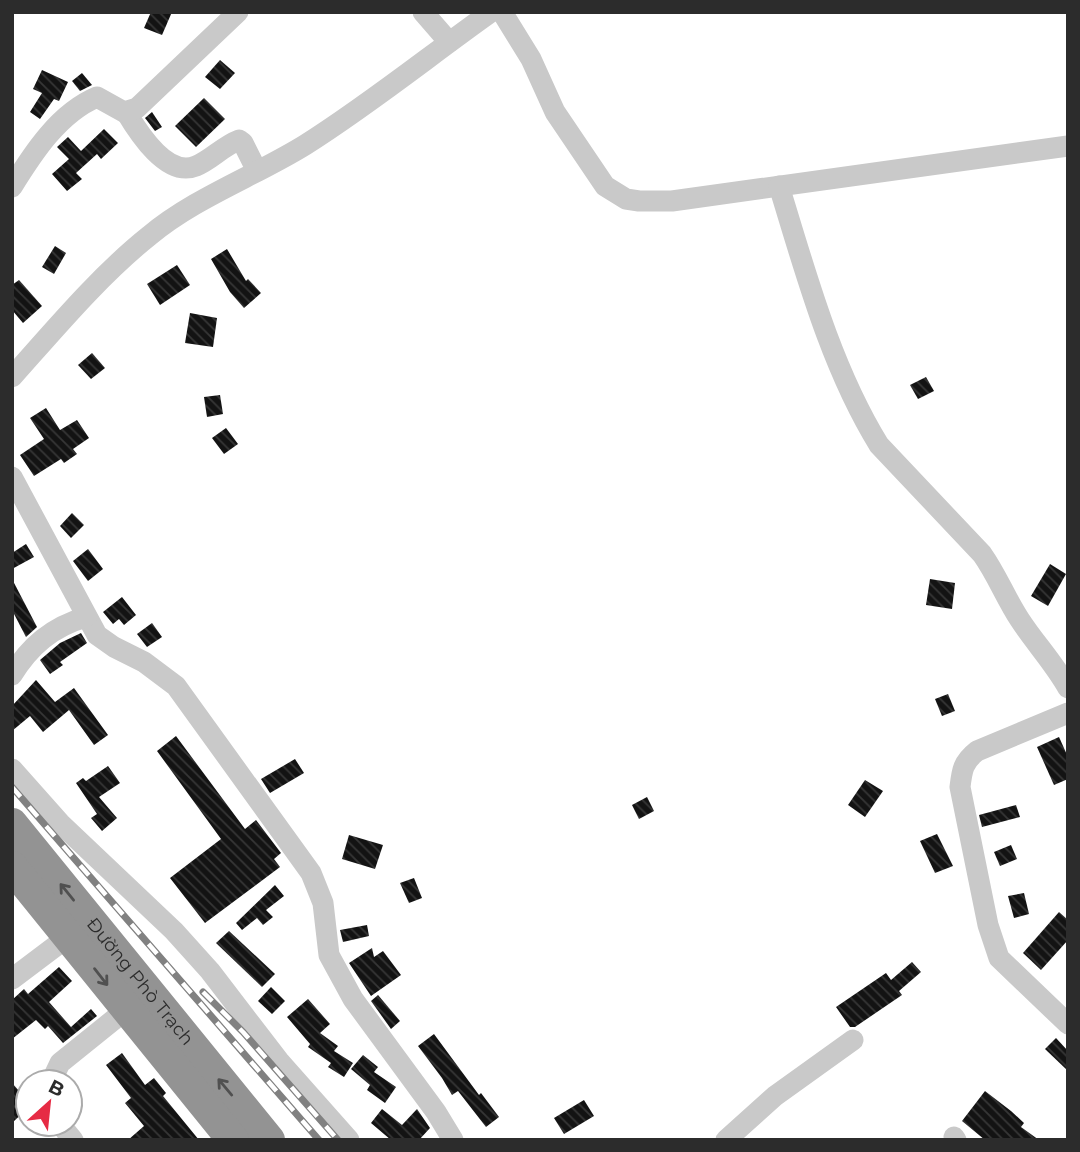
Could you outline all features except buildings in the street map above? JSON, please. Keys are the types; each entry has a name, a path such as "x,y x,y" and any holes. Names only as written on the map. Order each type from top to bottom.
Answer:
{"highway":[{"name":"Đường Phò Trạch","path":"12,824 161,1031 233,1140"},
{"name":"Đường Phò Trạch","path":"12,867 127,1009 161,1031 269,1140"}],"street":[{"path":"126,112 138,108 238,12"},
{"path":"423,12 449,42"},
{"path":"12,377 99,284 147,237 169,220 304,146 371,101 491,12"},
{"path":"502,12 531,59 555,112 605,186 626,199 673,201 1068,146"},
{"path":"12,187 30,158 50,134 88,101 97,97 126,112 145,142 174,165 193,167 239,140 257,171"},
{"path":"779,186 809,285 847,383 867,425 879,445 982,554 995,572 1021,621 1068,688"},
{"path":"12,477 97,635 144,662 176,686 311,873 323,903 329,955 353,999 436,1112 453,1140"},
{"path":"12,676 24,656 45,635 86,617"},
{"path":"1068,713 977,751 967,759 962,770 960,787 988,925 999,958 1068,1024"},
{"path":"12,769 60,823 174,931 210,971 279,1061 349,1140"},
{"path":"12,979 69,936"},
{"path":"56,1068 127,1009"},
{"path":"726,1140 775,1096 853,1040"}],"railway":[{"path":"12,787 319,1140"},
{"path":"203,992 243,1032 338,1140"}]}
